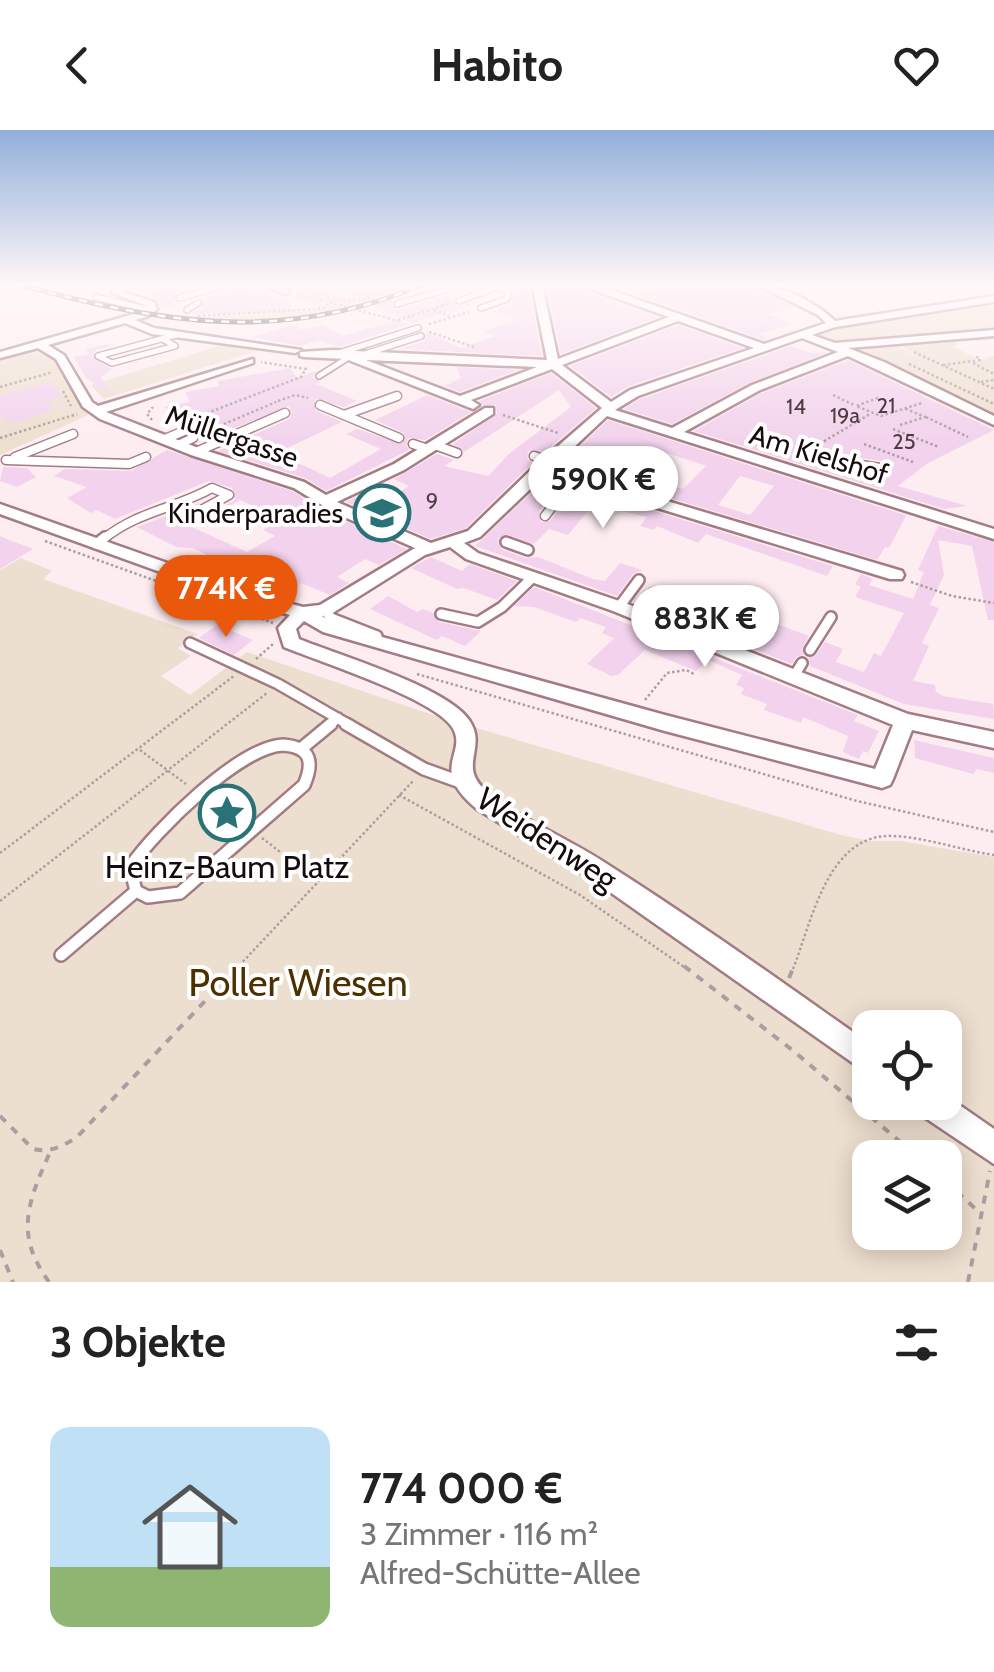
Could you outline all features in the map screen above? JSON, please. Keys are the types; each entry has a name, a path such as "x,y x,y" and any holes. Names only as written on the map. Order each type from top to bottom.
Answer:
{"street":[{"path":"0,355 66,338"},
{"path":"176,338 287,351"},
{"path":"547,338 551,360"},
{"path":"460,400 603,338"},
{"path":"340,354 551,360 619,338"},
{"path":"736,338 765,348"},
{"path":"289,627 429,548 481,533 519,495 542,462 606,409 666,380 794,338"},
{"path":"809,338 880,364 994,420"},
{"path":"830,346 934,338"},
{"path":"41,345 60,358 97,412 249,361"},
{"path":"672,434 710,408 759,384 846,353"},
{"path":"340,354 414,388 490,411"},
{"name":"Am Kielshof","path":"551,360 606,409 672,434 994,534"},
{"path":"328,500 490,411"},
{"name":"Müllergasse","path":"97,412 299,485 349,514 429,548"},
{"path":"542,462 896,575"},
{"path":"0,508 252,599 289,627 329,628 665,723 882,779 905,721"},
{"name":"Am Kielshof","path":"962,524 994,518"},
{"path":"454,543 472,556 531,579 798,670 905,721 994,740"},
{"name":"Weidenweg","path":"289,627 287,638 291,643 436,704 459,720 466,739 459,773 484,802 601,872 852,1048"},
{"path":"954,1120 994,1148"}],"lane":[{"path":"167,338 98,356 112,364 174,346 170,338"},
{"path":"319,376 340,354 399,338"},
{"path":"365,354 406,338"},
{"path":"344,415 397,396"},
{"path":"320,405 399,438"},
{"path":"183,443 285,413"},
{"path":"183,443 198,425"},
{"path":"3,461 73,434"},
{"path":"425,446 457,452"},
{"path":"3,461 129,464 146,457"},
{"path":"843,461 880,468"},
{"path":"96,544 122,524 155,508 181,505 212,488 229,495 203,509"},
{"path":"544,501 556,500 546,516"},
{"path":"506,542 528,550"},
{"path":"441,614 478,622 502,607 531,579"},
{"path":"628,611 639,580"},
{"path":"628,611 653,594"},
{"path":"325,610 331,618 376,636"},
{"path":"810,650 831,617"},
{"path":"190,643 278,684 424,769 464,783"},
{"path":"302,748 338,718"},
{"path":"290,744 302,748 310,755 310,775 252,831 180,893 148,897 136,891 130,881 130,867 136,856 203,796 264,748 290,744"},
{"path":"62,956 136,891"}],"path":[{"path":"440,338 486,351"},
{"path":"913,352 994,389"},
{"path":"942,366 980,360 975,355"},
{"path":"189,421 301,376 306,369 249,361"},
{"path":"907,362 994,404"},
{"path":"973,362 994,374"},
{"path":"266,363 273,373"},
{"path":"0,387 54,372 79,414 86,417 97,412"},
{"path":"980,383 994,380"},
{"path":"209,430 300,395 320,405"},
{"path":"833,396 881,416 947,396"},
{"path":"856,406 878,398"},
{"path":"147,414 154,405"},
{"path":"904,408 968,437"},
{"path":"490,411 573,438"},
{"path":"134,412 147,414 154,422"},
{"path":"843,461 811,449 873,413"},
{"path":"0,438 79,414"},
{"path":"900,425 925,417"},
{"path":"892,429 938,448"},
{"path":"864,444 913,462"},
{"path":"46,541 289,627 267,650"},
{"path":"896,575 952,596 994,604"},
{"path":"0,853 245,668"},
{"path":"640,716 647,694 668,673 686,670 694,674"},
{"path":"410,672 857,801 994,832"},
{"path":"0,901 278,684"},
{"path":"139,749 203,796"},
{"path":"0,1116 26,1147 50,1151 88,1127 424,769"},
{"path":"399,795 524,862 652,944 825,1074 899,1140"},
{"path":"252,831 318,881"},
{"path":"781,998 833,871 853,845 878,836 895,837 994,855"},
{"path":"49,1282 40,1272 24,1230 34,1188 50,1151"},
{"path":"968,1282 994,1157"},
{"path":"962,1196 980,1212"},
{"path":"0,1250 13,1282"}],"green space":[{"path":"816,338 910,338 832,344"},
{"path":"994,338 956,342 958,345 953,346 976,358 971,363 994,356 994,388 985,386 994,390 994,416 842,350 891,344 919,356 899,345"},
{"path":"222,345 260,350 103,399 91,385"},
{"path":"39,352 57,358 88,415 0,455 0,359"},
{"name":"Poller Wiesen","path":"21,558 52,571 43,579 198,634 178,648 191,656 161,676 190,695 247,652 439,717 841,835 994,857 994,1282 0,1282 0,570"}],"building":[{"path":"256,338 367,338 339,347 320,340 300,346"},
{"path":"425,338 439,338 461,348 491,338 538,338 542,356 400,349"},
{"path":"558,338 604,338 561,354"},
{"path":"644,338 714,338 743,348 629,386 611,397 570,366"},
{"path":"110,346 96,350 92,356 112,369 101,377 110,395 86,378 74,357 90,354 84,350"},
{"path":"791,346 811,353 828,352 751,382 672,424 624,409 640,399"},
{"path":"848,360 994,430 928,463 898,486 967,506 944,509 694,431 762,393","holes":["840,455 882,461 887,470 880,475 840,469 835,462"]},
{"path":"456,367 518,370 460,392 445,386 461,378"},
{"path":"290,368 297,378 315,371 313,378 321,382 316,384 357,401 344,407 316,399 315,410 342,422 277,453 330,478 381,449 346,434 357,429 403,444 404,433 375,420 427,395 471,412 425,440 409,438 409,450 326,491 305,478 218,451 289,419 289,406 217,435 205,428 202,419 190,420 164,407 190,402 185,392 219,386 217,381"},
{"path":"551,373 596,408 545,452 528,451 527,458 532,463 466,528 431,539 346,502 362,494 380,505 409,486 394,479 437,454 454,460 444,466 488,476 510,453 571,407 559,390 464,452 453,444 497,414 496,405 479,401"},
{"path":"51,382 63,396 47,403 54,409 22,421 8,422 0,415 0,396"},
{"path":"608,420 906,516 889,548 885,547 877,560 560,465","holes":["658,450 706,466 683,489 654,481 658,477 642,472","740,476 774,486 750,515 718,505"]},
{"path":"167,450 292,491 334,516 407,549 379,565 365,559 337,577 349,583 330,595 301,583 293,589 234,560 226,565 193,548 176,547 137,527 199,503 197,513 207,516 235,500 232,488 209,481 115,519 97,510 91,513 67,498 87,487 54,476 65,469 131,471","holes":["240,500 282,519 263,530 275,536 247,552 192,527"]},
{"path":"3,467 27,468 36,477 17,487 0,481"},
{"path":"547,478 833,566 827,576 706,534 698,543 657,526 654,530 640,526 647,517 594,504 568,535 549,529 534,544 506,534 498,544 503,550 526,558 538,557 593,579 605,581 620,563 642,570 633,574 617,596 475,546","holes":["561,491 566,496 550,521 541,522 539,511 554,493"]},
{"path":"938,526 994,542 994,620 988,620 972,546 938,540 944,575 930,605 939,608 922,643 929,646 913,681 935,685 936,692 943,696 993,704 994,719 904,704 810,666 808,658 816,655 825,642 843,649 836,662 864,672 874,653 881,656 904,613 855,597 861,587 855,584 861,574 873,579 869,585 913,599 924,572 918,570"},
{"path":"0,536 12,541 33,549 0,569"},
{"path":"431,557 462,571 470,564 517,581 497,600 457,589 411,568"},
{"path":"534,587 858,715 854,721 879,731 868,753 863,751 859,759 843,752 848,736 803,717 801,723 764,710 767,704 741,694 744,688 736,685 742,675 708,660 696,671 645,650 618,675 611,676 587,664 614,638 602,633 606,627 580,618 576,622 534,607 514,606"},
{"path":"661,592 707,611 715,601 809,636 802,649 804,655 797,656 792,664 652,609"},
{"path":"388,596 417,612 423,609 433,613 439,622 481,631 465,646 442,636 437,640 370,609"},
{"path":"217,625 253,640 234,655 199,638"},
{"path":"914,740 994,758 994,773 977,769 973,774 915,758"}],"place":[{"name":"Kinderparadies","path":"382,513"},
{"name":"Heinz-Baum Platz","path":"227,813"}]}
